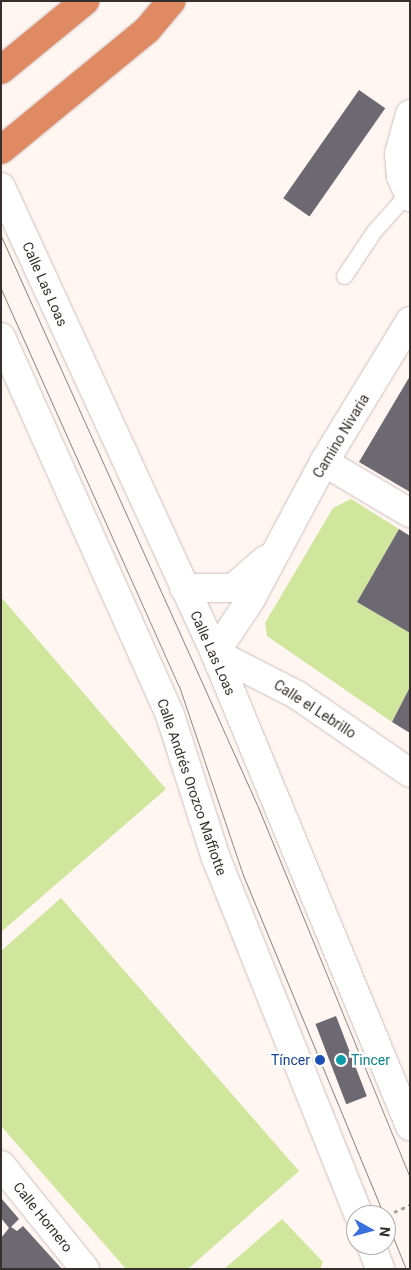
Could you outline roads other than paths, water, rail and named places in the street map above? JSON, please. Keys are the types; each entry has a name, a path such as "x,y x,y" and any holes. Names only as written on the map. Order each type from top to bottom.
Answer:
{"highway":[{"path":"1,70 85,1"},
{"path":"1,150 80,88 147,30 171,1"}],"street":[{"path":"409,195 399,154 410,114"},
{"name":"Calle Las Loas","path":"5,195 215,653 410,1126"},
{"name":"Camino Nivaria","path":"215,653 251,598 324,462 410,321"},
{"name":"Calle Andrés Orozco Maffiotte","path":"1,337 170,715 216,858 355,1205"},
{"path":"324,462 410,513"},
{"name":"Camino Nivaria","path":"184,588 233,588 274,553"},
{"name":"Calle el Lebrillo","path":"215,653 297,695 410,773"},
{"name":"Calle Hornero","path":"1,1165 85,1269"},
{"path":"375,1255 380,1269"}],"lane":[{"path":"344,276 374,231 409,195"}],"tram line":[{"path":"1,236 258,807 410,1177"},
{"path":"1,289 179,686 243,875 380,1205"},
{"path":"396,1244 406,1269"}],"place":[{"name":"Tíncer","path":"320,1060"},
{"name":"Tincer","path":"341,1060"}]}
